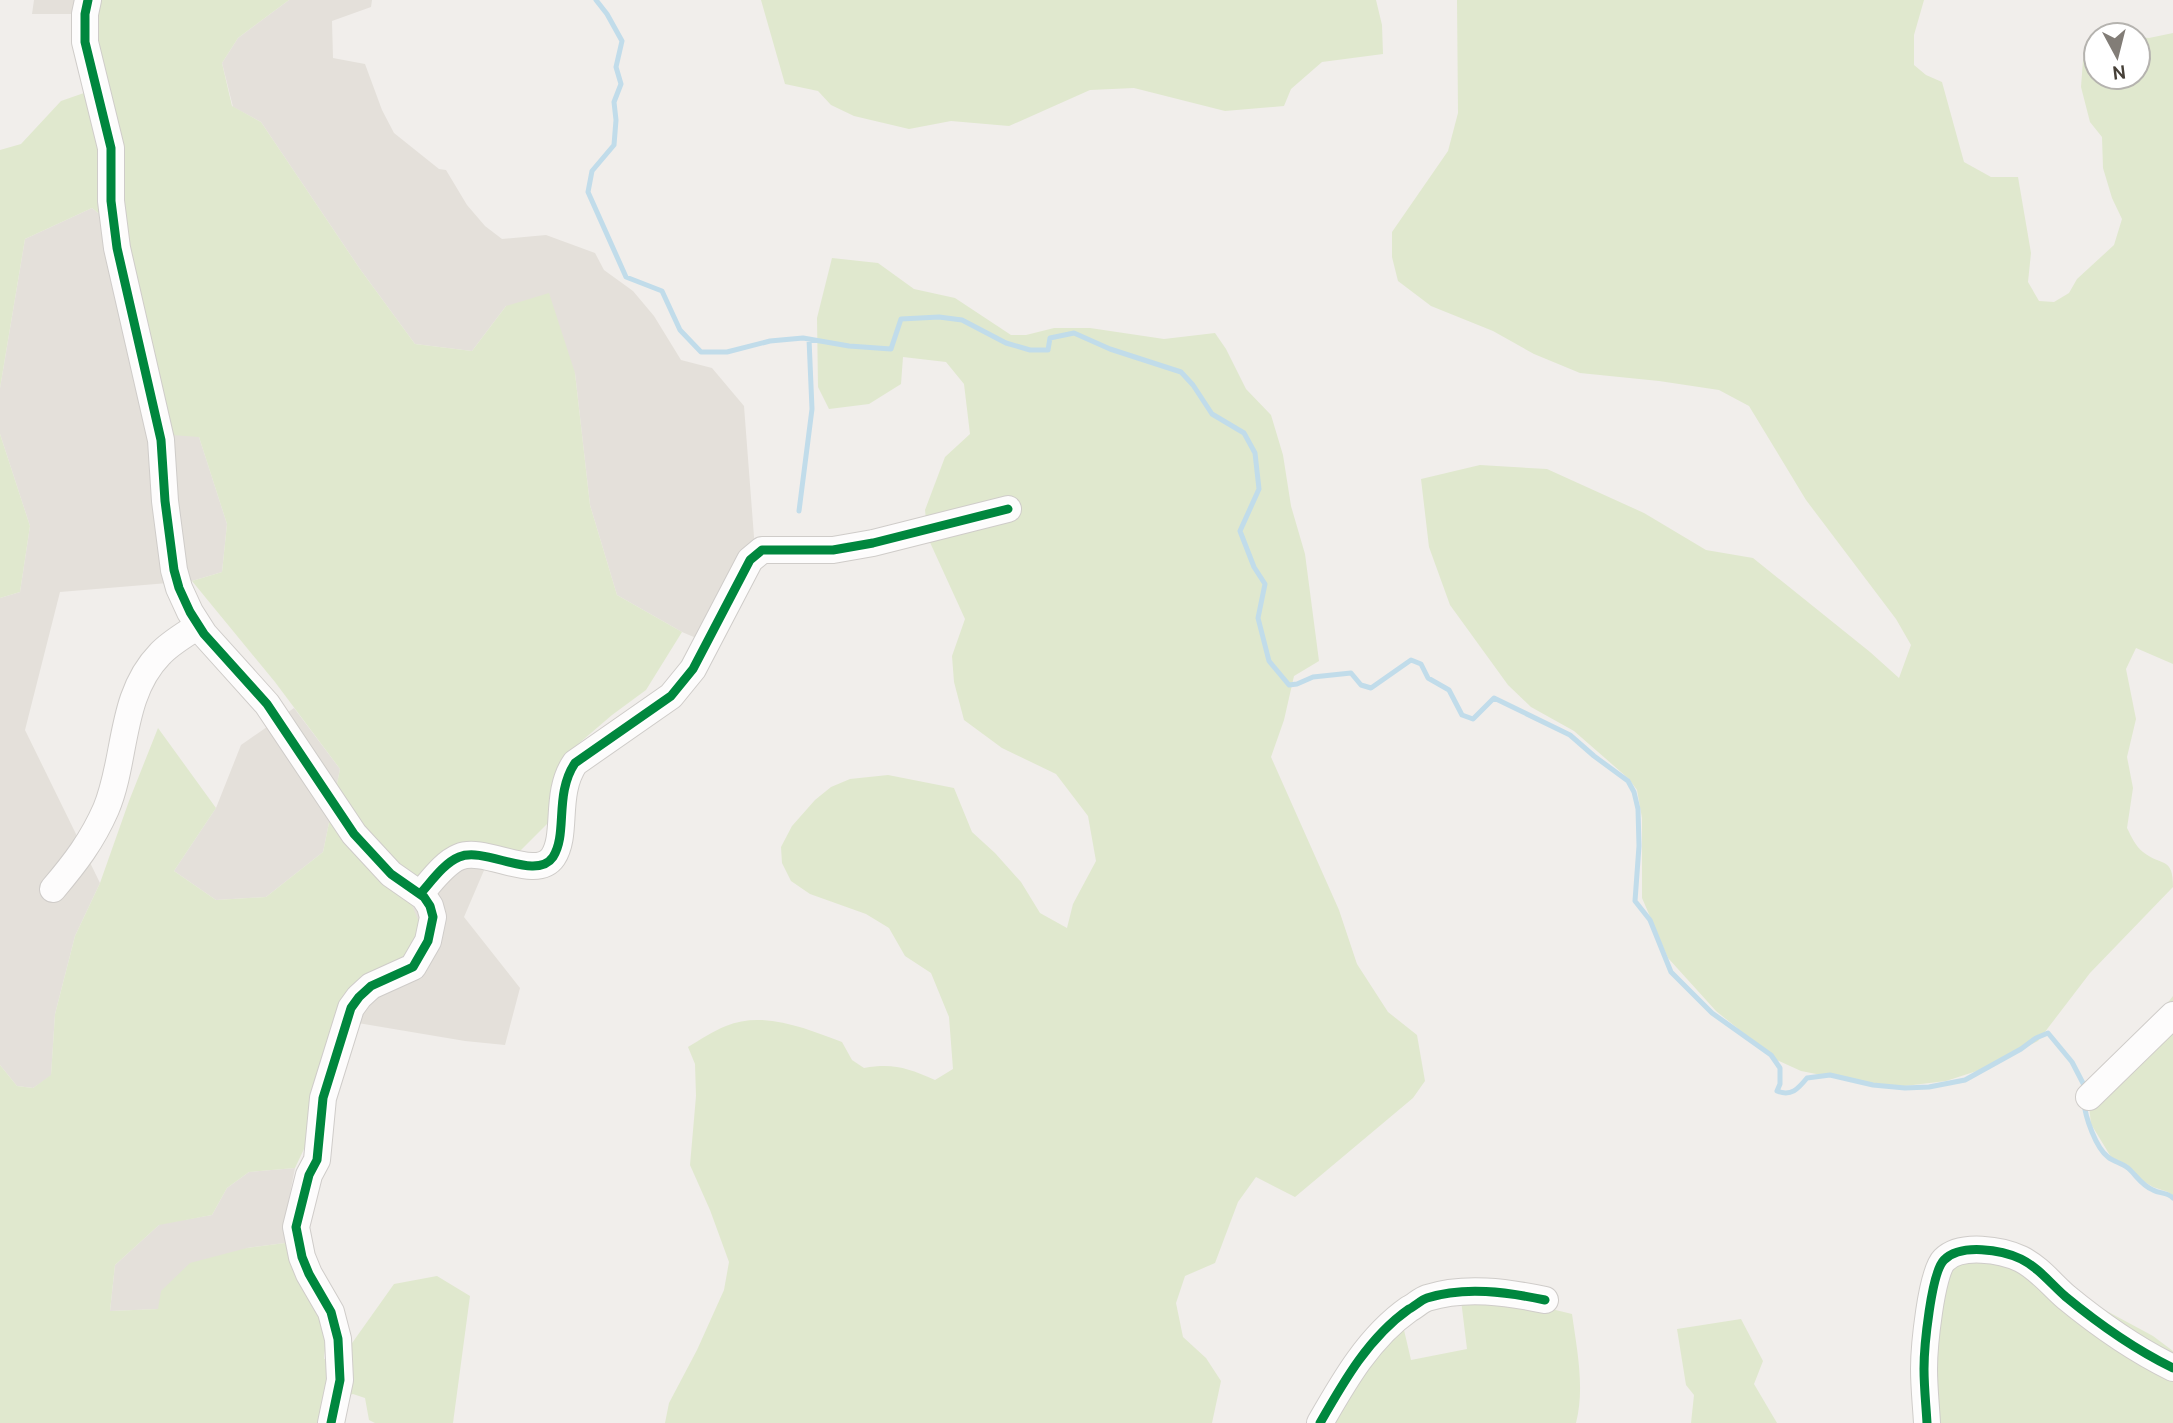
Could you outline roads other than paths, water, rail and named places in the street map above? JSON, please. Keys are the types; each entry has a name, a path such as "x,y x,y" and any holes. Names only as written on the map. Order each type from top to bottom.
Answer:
{"street":[{"path":"88,0 85,42 111,148 110,201 117,248 161,440 174,570 179,588 198,626 219,653 267,704 354,834 391,874 420,894 430,906 433,917 428,941 413,967 386,978 359,997 344,1024 323,1098 317,1160 309,1175 296,1227 302,1257 331,1312 338,1339 340,1380 331,1423"},
{"path":"420,894 448,864 465,855 486,856 533,867 550,860 557,845 566,776 575,763 671,696 693,669 750,560 762,550 833,550 873,543 1008,509"},
{"path":"53,889 83,854 106,808 120,763 127,718 138,686 159,654 198,626"},
{"path":"2089,1097 2173,1015"},
{"path":"1927,1423 1924,1368 1934,1280 1943,1261 1954,1254 1976,1249 2002,1252 2022,1259 2105,1328 2137,1350 2173,1368"},
{"path":"1320,1423 1341,1386 1388,1324 1426,1298 1504,1291 1545,1300"}],"waterway":[{"path":"596,0 622,41 616,67 621,84 614,102 614,145 592,171 588,192 626,277 662,291 680,330 701,352 727,352 770,341 803,338 849,346 891,349 901,319 939,317 962,320 1006,343 1030,350 1048,350 1050,338 1074,333 1110,349 1181,372 1212,414 1244,433 1255,453 1259,489 1240,531 1254,567 1265,584 1258,618 1269,661 1289,685 1313,677 1351,673 1361,685 1371,688 1411,660 1421,664 1428,678 1449,690 1462,715 1473,719 1494,698 1570,735 1628,781 1638,809 1639,846 1635,901 1650,920 1671,972 1712,1013 1771,1055 1780,1068 1777,1091 1790,1092 1797,1089 1807,1078 1830,1075 1873,1085 1905,1088 1929,1087 1965,1080 2048,1033 2072,1062 2086,1089"},
{"path":"799,511 812,409 809,339"},
{"path":"2084,1102 2092,1132 2104,1153 2128,1168 2149,1188 2173,1198"}]}
